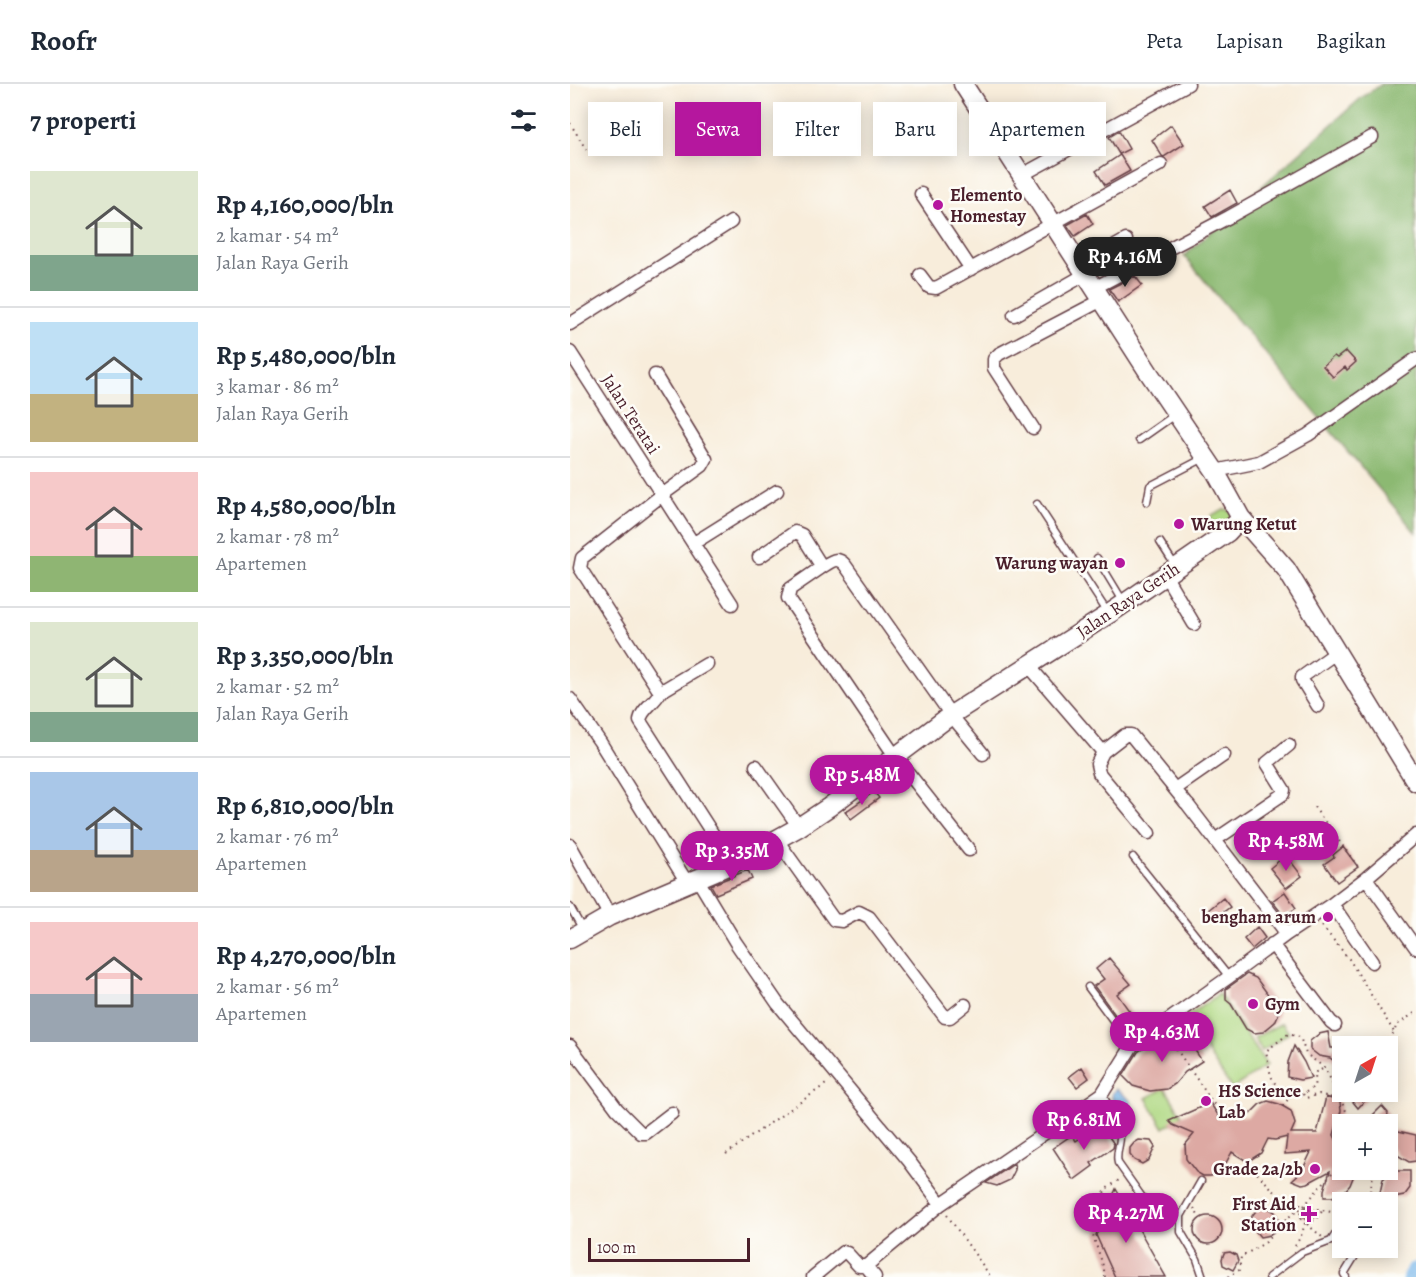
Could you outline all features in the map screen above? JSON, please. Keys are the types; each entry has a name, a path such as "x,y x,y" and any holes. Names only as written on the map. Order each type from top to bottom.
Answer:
{"street":[{"path":"963,84 1210,464 1241,518 1286,569 1416,782"},
{"path":"1022,175 1188,84"},
{"path":"1014,315 1091,282 1229,217 1372,137"},
{"path":"920,275 929,287 936,288 1161,164"},
{"path":"921,194 971,269"},
{"path":"570,324 731,222"},
{"path":"1033,428 994,368 994,359 1091,282 1126,240"},
{"name":"Jalan Teratai","path":"570,352 732,604"},
{"path":"1210,464 1260,462 1308,435 1416,359"},
{"path":"655,375 706,459 702,466 582,558 579,563 580,568 660,692"},
{"path":"694,543 777,491"},
{"name":"Jalan Raya Gerih","path":"577,935 610,916 732,864 799,827 951,715 1125,603 1228,532 1241,518"},
{"path":"759,557 798,532 822,567"},
{"path":"969,850 895,756 788,598 790,589 835,559 841,560 951,715 982,754"},
{"path":"1170,571 1194,624"},
{"path":"1318,706 1302,680 1302,676 1337,652"},
{"path":"707,664 660,692 641,714 640,721 732,864"},
{"path":"1029,666 1103,752"},
{"path":"570,699 778,1004 839,1075 941,1204"},
{"path":"1149,833 1099,773 1097,764 1103,752 1130,734 1134,736 1287,934"},
{"path":"1215,840 1283,795 1284,790 1267,763 1289,745"},
{"path":"1174,789 1224,754"},
{"path":"756,766 799,827"},
{"path":"813,1277 843,1252 847,1253 859,1266 866,1266 941,1204 1102,1094 1132,1046 1272,944 1332,904 1416,835"},
{"path":"777,840 834,920 842,921 859,912 869,917 945,1017 950,1017 966,1005"},
{"path":"570,845 610,916"},
{"path":"1366,878 1416,948"},
{"path":"1332,904 1372,962"},
{"path":"1272,944 1335,1025"},
{"path":"570,1046 617,1109 641,1133 646,1133 672,1113"},
{"path":"866,1266 875,1277"}],"lane":[{"path":"1139,440 1176,414"},
{"path":"1147,502 1148,489 1152,484 1210,464"},
{"path":"1037,504 1108,614"},
{"path":"1160,542 1170,571"},
{"path":"1097,558 1125,603"},
{"path":"1132,857 1229,977"},
{"path":"570,907 577,935"},
{"path":"1088,987 1132,1046"},
{"path":"1102,1094 1120,1130 1116,1159 1126,1175 1149,1207 1181,1216"},
{"path":"1201,1181 1181,1216 1181,1232 1197,1259 1203,1277"},
{"path":"1269,1277 1302,1252 1332,1240"},
{"path":"1346,1277 1344,1274 1354,1258"}],"path":[{"path":"570,123 587,151"},
{"path":"1314,807 1366,878"},
{"path":"1314,916 1349,959 1394,1032"},
{"path":"1392,1036 1397,1025 1416,1012"},
{"path":"1161,1026 1222,1116"},
{"path":"1289,1098 1271,1080 1266,1052 1288,1035 1300,1037 1306,1054 1325,1068 1332,1083"},
{"path":"1283,1106 1289,1098 1303,1094 1314,1087 1316,1072 1325,1068"},
{"path":"726,1154 839,1075"},
{"path":"1303,1094 1306,1098 1319,1094 1332,1098"},
{"path":"1253,1169 1281,1198 1303,1207 1332,1212"},
{"path":"1228,1277 1239,1270 1241,1257 1266,1242 1282,1222 1303,1207 1332,1173"},
{"path":"1105,1277 1105,1268 1092,1231 1094,1223 1092,1210 1099,1203 1106,1189 1126,1175"},
{"path":"941,1204 991,1277"},
{"path":"1303,1207 1300,1218 1330,1242"},
{"path":"1293,1249 1306,1224 1317,1219 1322,1210"}],"green space":[{"path":"1382,84 1416,84 1416,533 1184,256 1361,98"},
{"path":"1224,509 1235,515 1213,533 1209,524 1212,515"},
{"path":"1219,994 1267,1065 1232,1089 1185,1018"},
{"path":"1282,1023 1289,1033 1262,1051 1254,1038"},
{"path":"1165,1088 1182,1116 1164,1128 1146,1098"}],"water":[{"path":"1116,1089 1131,1101 1131,1106 1126,1112 1119,1113 1115,1107 1112,1094"}],"building":[{"path":"1171,125 1184,144 1164,157 1152,140"},
{"path":"1119,131 1129,149 1119,154 1109,137"},
{"path":"1120,155 1130,171 1105,185 1096,171"},
{"path":"1230,190 1237,203 1212,217 1205,206"},
{"path":"1087,214 1093,224 1075,236 1067,225"},
{"path":"1135,276 1142,285 1118,302 1109,289"},
{"path":"1346,351 1356,362 1347,370 1345,367 1333,377 1323,366 1334,356 1337,358"},
{"path":"874,792 879,798 851,819 845,812"},
{"path":"1343,847 1358,867 1337,882 1324,864"},
{"path":"1286,855 1302,876 1286,888 1270,868"},
{"path":"748,870 752,879 716,894 711,885"},
{"path":"1285,892 1296,908 1284,916 1272,901"},
{"path":"1223,898 1230,907 1214,919 1207,911"},
{"path":"1257,927 1265,938 1252,949 1244,939"},
{"path":"1109,958 1131,984 1117,994 1138,1023 1127,1031 1094,986 1104,979 1096,969"},
{"name":"Gym","path":"1247,974 1256,978 1278,1008 1275,1022 1263,1032 1254,1033 1246,1029 1231,1004 1226,1000 1226,989"},
{"path":"1174,1028 1182,1041 1187,1038 1202,1061 1185,1072 1175,1084 1167,1089 1150,1091 1133,1086 1123,1076 1138,1052"},
{"path":"1328,1032 1332,1060 1319,1056 1310,1049 1310,1041 1319,1034"},
{"path":"1294,1046 1311,1078 1300,1080 1287,1077 1288,1062"},
{"path":"1082,1067 1089,1078 1077,1087 1069,1077"},
{"path":"1326,1097 1332,1099 1332,1102 1340,1102 1340,1114 1332,1114 1332,1180 1352,1180 1344,1192 1332,1192 1332,1197 1324,1197 1330,1171 1308,1183 1302,1184 1292,1180 1302,1171 1311,1152 1285,1154 1287,1137 1268,1139 1261,1153 1250,1160 1245,1160 1232,1152 1222,1170 1211,1176 1203,1176 1196,1172 1186,1159 1185,1145 1194,1134 1169,1121 1210,1103 1220,1118 1231,1115 1247,1117 1260,1104 1268,1101 1291,1111 1295,1124 1291,1133 1317,1133"},
{"path":"1353,1102 1364,1102 1358,1108"},
{"path":"1382,1106 1388,1113 1388,1114 1374,1114"},
{"path":"1100,1124 1114,1144 1113,1148 1091,1163 1093,1166 1074,1180 1053,1148 1072,1135 1076,1141"},
{"path":"1398,1131 1416,1135 1416,1161 1409,1162 1398,1156"},
{"path":"1139,1140 1151,1141 1155,1147 1149,1160 1142,1164 1130,1155 1130,1148"},
{"path":"1014,1164 1015,1170 1010,1180 997,1186 986,1183"},
{"path":"1398,1171 1410,1171 1410,1188 1404,1196 1398,1197 1398,1192 1380,1192 1383,1180 1398,1180"},
{"path":"1116,1189 1166,1277 1115,1277 1096,1235"},
{"path":"1267,1207 1275,1212 1279,1220 1270,1235 1260,1237 1250,1224 1258,1208"},
{"name":"First Aid Station","path":"1304,1208 1316,1211 1315,1217 1308,1220 1302,1217"},
{"path":"1208,1216 1218,1220 1222,1230 1218,1240 1208,1244 1198,1240 1194,1230 1198,1220"},
{"path":"1230,1252 1236,1255 1238,1261 1233,1270 1223,1265 1222,1259 1224,1253"}],"waterway":[{"path":"1412,1277 1416,1272"}],"place":[{"name":"Elemento Homestay","path":"938,205"},
{"name":"Warung Ketut","path":"1179,524"},
{"name":"Warung wayan","path":"1120,563"},
{"name":"bengham arum","path":"1328,917"},
{"name":"Gym","path":"1253,1004"},
{"name":"HS Science Lab","path":"1206,1101"},
{"name":"Grade 2a/2b","path":"1315,1169"},
{"name":"First Aid Station","path":"1309,1214"}]}
